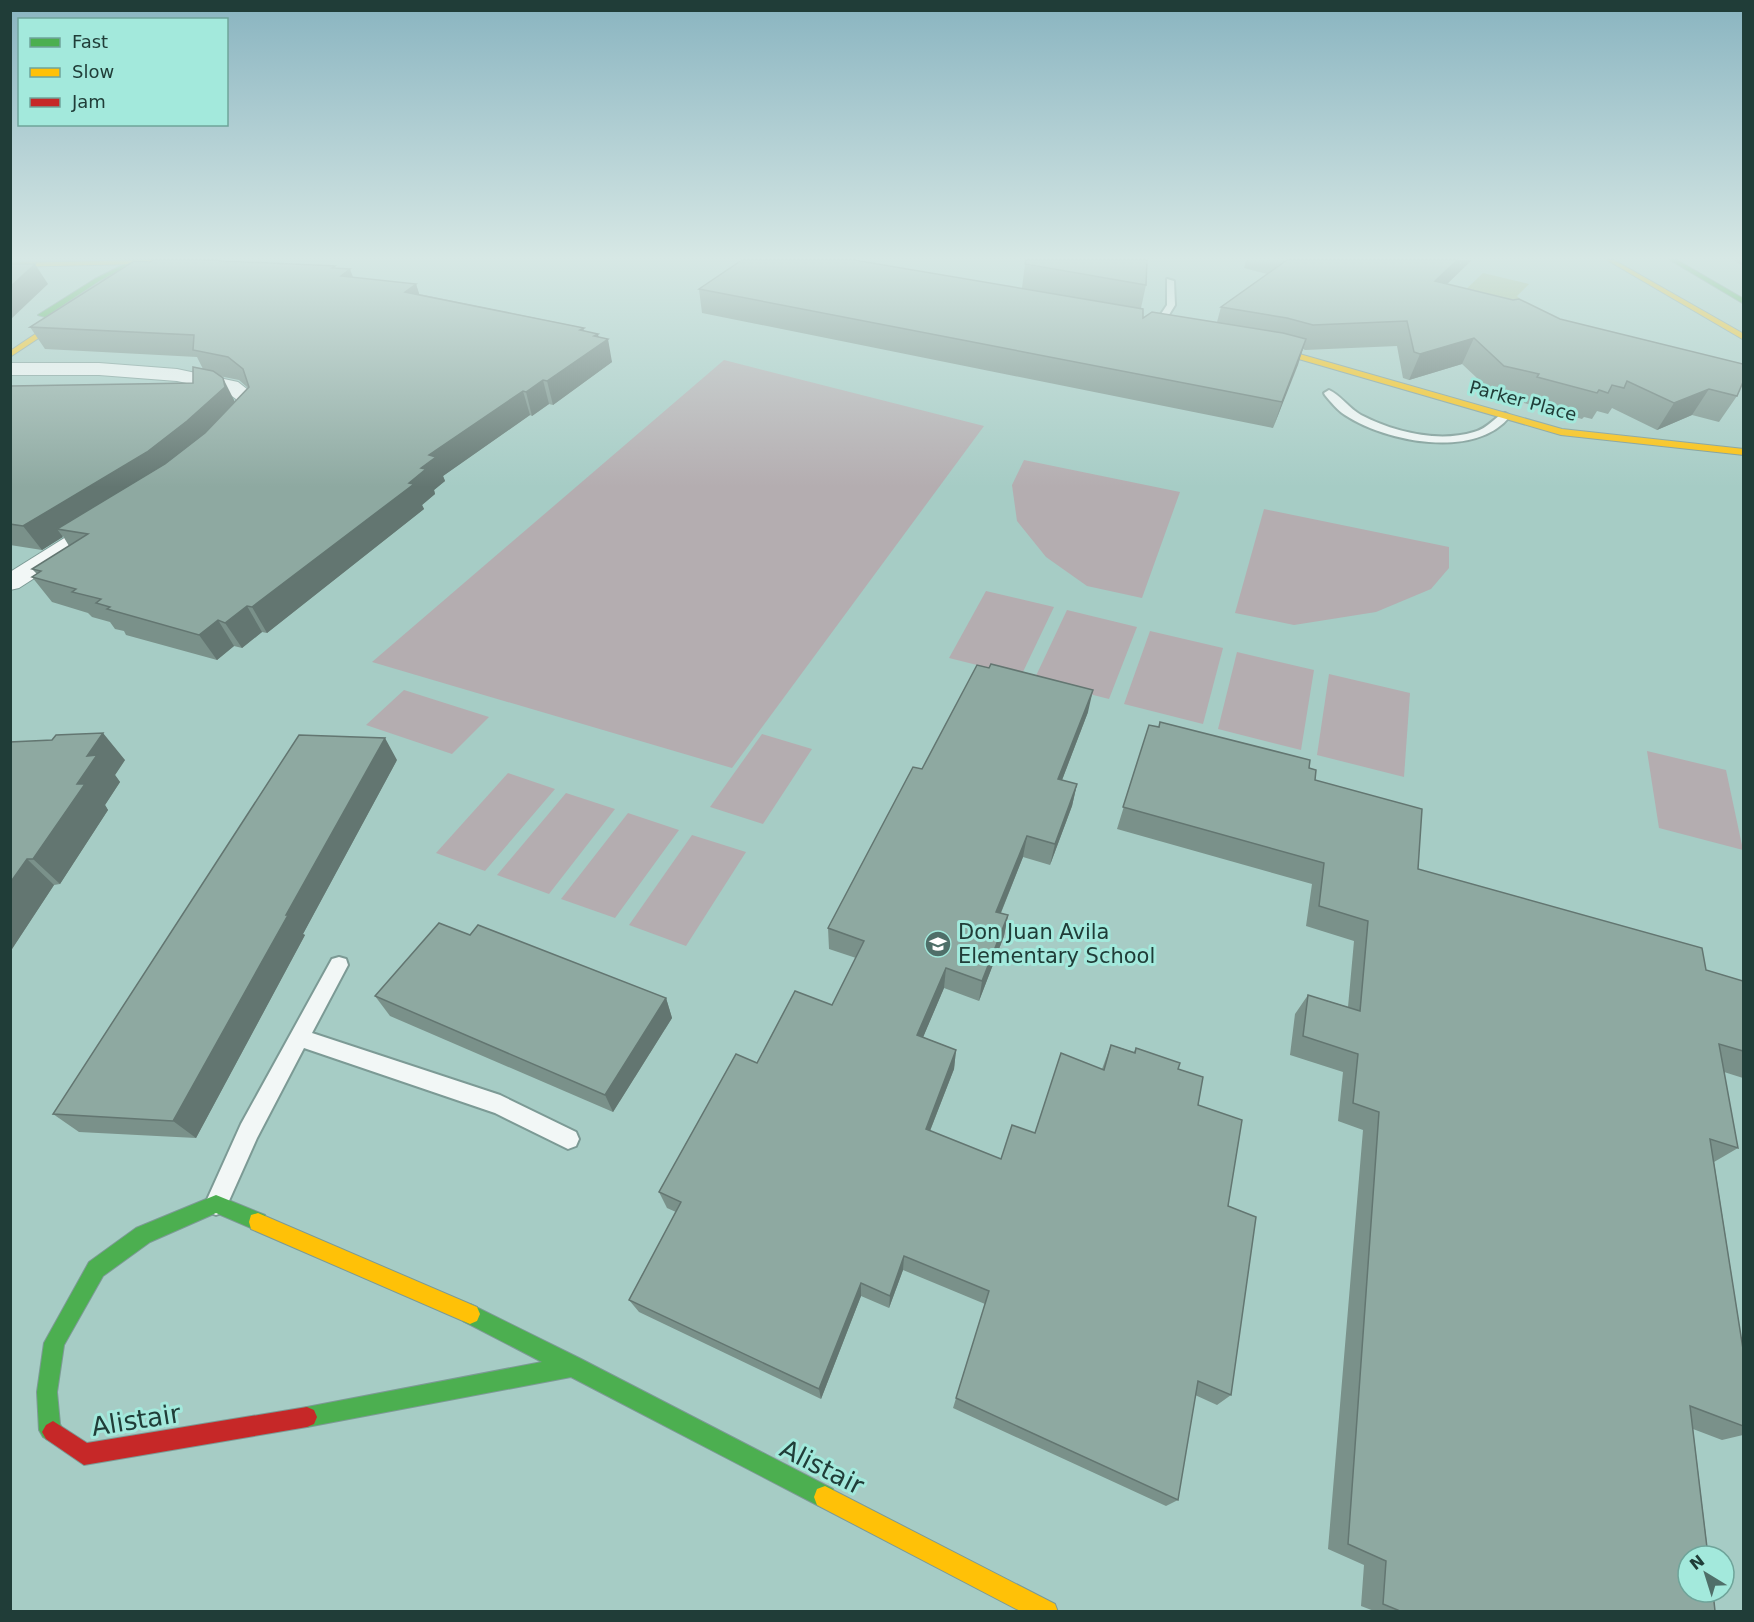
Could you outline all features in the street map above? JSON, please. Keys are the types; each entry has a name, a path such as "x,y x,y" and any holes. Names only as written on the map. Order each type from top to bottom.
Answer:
{"street":[{"path":"10,355 39,336"},
{"name":"Parker Place","path":"1245,345 1279,351 1561,432 1604,440 1700,446 1743,452"},
{"path":"10,369 99,369 177,375 231,386 245,397 249,411 217,443"},
{"path":"10,583 119,514"},
{"name":"Alistair","path":"574,1366 367,1407 84,1454 50,1430 47,1392 54,1343 96,1269 143,1235 216,1204 491,1323 1047,1611"}],"lane":[{"path":"1329,393 1351,415 1367,423 1413,436 1442,438 1482,433 1494,428 1505,416"},
{"path":"216,1204 249,1131 339,965"},
{"path":"300,1038 500,1105 568,1139"}],"shaded area":[{"path":"724,360 984,426 732,768 372,662"},
{"path":"1024,460 1180,492 1142,598 1087,586 1046,557 1017,521 1012,485"},
{"path":"1264,509 1449,547 1449,568 1431,589 1376,612 1294,625 1235,613"},
{"path":"986,591 1054,607 1021,676 949,658"},
{"path":"1067,610 1137,627 1109,699 1034,680"},
{"path":"1150,631 1223,648 1203,724 1124,704"},
{"path":"1237,652 1314,670 1301,750 1218,729"},
{"path":"1329,674 1410,693 1404,777 1317,755"},
{"path":"404,690 489,717 452,754 366,725"},
{"path":"762,734 812,749 763,824 710,807"},
{"path":"1647,751 1726,770 1743,850 1659,828"},
{"path":"508,773 555,789 485,871 436,853"},
{"path":"566,793 615,809 549,894 497,875"},
{"path":"628,813 679,830 615,918 561,899"},
{"path":"692,835 746,852 686,946 629,925"}],"building":[{"path":"194,336 595,336 608,339 547,381 543,380 526,392 523,391 429,455 436,457 421,468 426,469 409,483 414,484 252,607 247,606 225,623 218,620 199,635 107,609 110,607 96,603 101,599 72,592 76,589 32,577 41,571 32,569 88,534 57,529 165,464 205,433 249,387 243,369 228,357 193,350"},
{"path":"940,336 1293,336 1306,339 1282,402"},
{"path":"1410,336 1628,336 1743,364 1743,382 1737,396 1709,389 1674,403 1627,381 1624,388 1612,385 1608,393 1599,390 1597,393 1537,377 1539,374 1504,366 1474,338 1420,354 1414,352"},
{"path":"193,367 213,371 223,378 225,387 147,452 23,526 10,524 10,386 193,383"},
{"path":"991,664 1093,690 1058,779 1077,784 1055,844 1027,836 996,912 1008,915 982,981 946,968 917,1035 956,1050 926,1129 1001,1159 1012,1125 1035,1133 1061,1053 1104,1070 1111,1045 1135,1053 1136,1048 1180,1063 1178,1069 1203,1077 1198,1105 1242,1120 1228,1206 1256,1217 1231,1395 1198,1381 1178,1500 956,1398 989,1291 904,1256 890,1296 861,1283 819,1389 629,1300 681,1202 659,1192 736,1054 757,1063 795,991 832,1005 864,941 828,928 913,767 922,769 977,665 989,668"},
{"path":"1160,722 1310,760 1309,768 1316,770 1315,780 1422,809 1418,869 1702,948 1706,970 1743,981 1743,1051 1719,1044 1738,1148 1710,1139 1743,1349 1743,1426 1690,1406 1707,1544 1676,1544 1676,1604 1714,1604 1715,1611 1400,1611 1383,1604 1386,1561 1348,1544 1379,1112 1353,1103 1358,1054 1303,1036 1308,995 1360,1011 1368,921 1319,906 1324,863 1123,807 1149,725 1159,727"},
{"path":"103,733 87,756 97,755 77,784 85,784 33,859 27,859 10,883 10,742 52,740 56,735"},
{"path":"299,735 385,738 173,1121 53,1114"},
{"path":"439,923 470,935 478,925 666,998 605,1095 375,996"}],"traffic: fast":[{"path":"53,1432 50,1430 47,1392 54,1343 96,1269 143,1235 216,1204 258,1222"},
{"path":"470,1314 825,1497"},
{"path":"307,1417 574,1366"}],"traffic: slow":[{"path":"10,355 39,336"},
{"path":"1740,336 1744,338"},
{"path":"1257,347 1279,351 1561,432 1744,452"},
{"path":"258,1222 470,1314"},
{"path":"825,1497 1047,1612"}],"traffic: jam":[{"path":"53,1432 84,1454 307,1417"}],"place":[{"name":"Don Juan Avila Elementary School","path":"938,944"}]}
